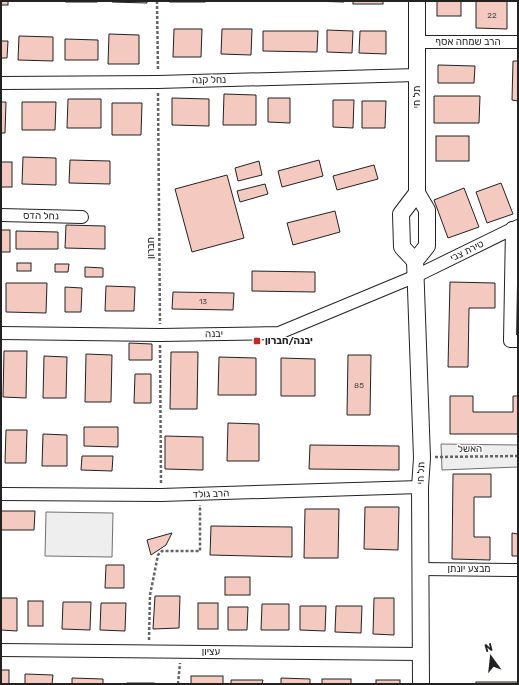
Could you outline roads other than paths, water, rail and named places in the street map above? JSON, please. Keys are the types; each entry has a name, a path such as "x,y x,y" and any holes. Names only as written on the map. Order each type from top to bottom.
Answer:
{"street":[{"name":"תל חי","path":"417,1 417,192 427,210 427,246 415,268 422,458 420,487 421,684"},
{"name":"הרב שמחה אסף","path":"417,42 518,42"},
{"name":"נחל קנה","path":"1,83 158,82 418,75"},
{"path":"415,268 402,247 401,214 417,192"},
{"name":"נחל הדס","path":"1,215 82,217"},
{"path":"515,227 510,341 518,341"},
{"name":"טירת צבי","path":"415,268 515,227"},
{"name":"יבנה","path":"1,332 160,335 279,333 415,268"},
{"name":"הרב גולד","path":"1,494 161,495 420,487"},
{"name":"מבצע יונתן","path":"420,569 518,570"},
{"name":"עציון","path":"1,650 421,654"}],"place":[{"name":"יבנה/חברון","path":"257,341"}]}
